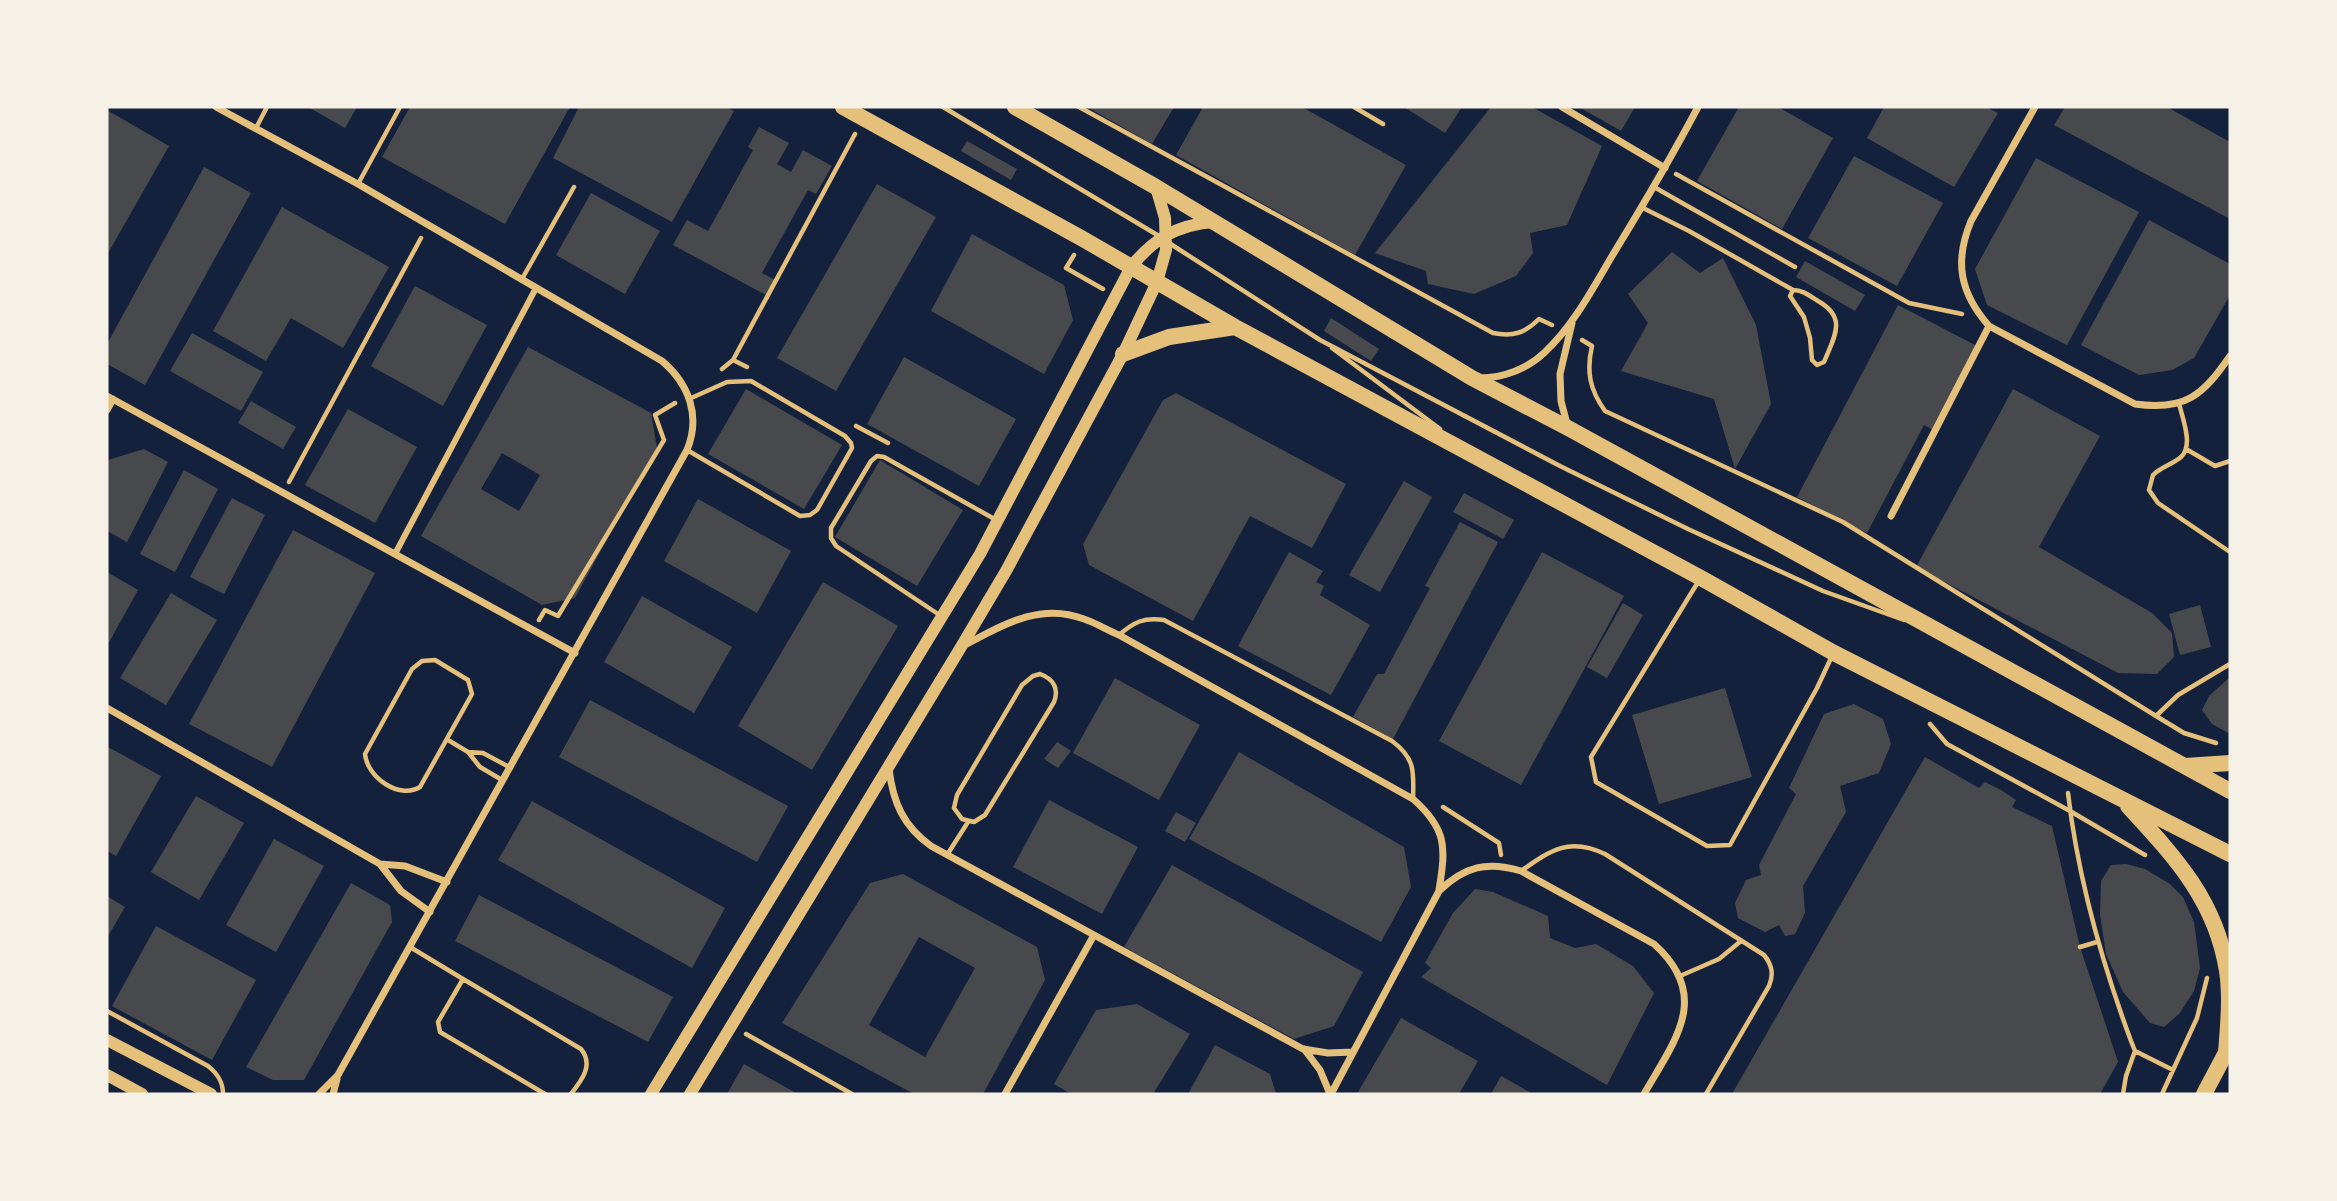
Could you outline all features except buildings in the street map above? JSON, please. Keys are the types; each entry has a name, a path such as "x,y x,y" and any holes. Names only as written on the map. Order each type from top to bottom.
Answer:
{"main road":[{"path":"843,107 1235,327 1701,578 1834,653 2230,854"},
{"path":"1015,107 1156,187 1472,378 2230,791"},
{"path":"1123,354 1169,337 1235,327"},
{"path":"2185,766 2230,763"},
{"path":"2122,799 2179,862 2198,890 2222,944 2228,973 2228,1049 2204,1094"}],"street":[{"path":"216,107 358,184 662,361 683,382 693,411 694,427 687,450 338,1075 333,1094"},
{"path":"1562,107 1665,168"},
{"path":"1472,378 1488,378 1519,370 1545,352 1572,322 1654,187 1698,107"},
{"path":"2035,107 1971,221 1965,237 1961,270 1971,302 1980,315 1989,326 2135,404 2157,407 2179,403 2198,394 2214,379 2230,356"},
{"path":"690,1094 1006,571 1123,354 1163,266 1165,218 1156,187"},
{"path":"651,1094 998,521 1131,267 1141,254 1181,227 1213,222"},
{"path":"395,554 536,288"},
{"path":"1568,428 1561,401 1560,373 1572,322"},
{"path":"1891,516 1989,326"},
{"path":"107,410 110,397 575,653"},
{"path":"961,647 1006,624 1036,614 1083,618 1119,635 1413,799 1430,813 1439,830 1444,849 1439,891"},
{"path":"107,708 380,864 401,891 430,912"},
{"path":"889,768 894,800 904,820 919,837 947,855 1303,1049 1353,1052"},
{"path":"380,864 405,866 447,882"},
{"path":"1331,1094 1439,891 1468,870 1502,866 1521,871 1654,944 1670,958 1685,992 1682,1026 1644,1094"},
{"path":"1005,1094 1094,935"},
{"path":"107,1040 211,1094"},
{"path":"1303,1049 1320,1070 1331,1094"},
{"path":"107,1075 142,1094"},
{"path":"319,1094 338,1075"},
{"path":"107,1083 122,1083"}],"lane":[{"path":"256,128 267,107"},
{"path":"358,184 400,107"},
{"path":"943,107 1165,237 1320,340 1479,459"},
{"path":"1354,107 1383,124"},
{"path":"522,279 574,187"},
{"path":"1654,187 1795,267"},
{"path":"1641,207 1825,305 1835,316 1836,330 1821,364 1817,365 1812,360 1808,327 1790,296 1793,290"},
{"path":"1320,340 1560,466 1688,529 1823,591 1940,634"},
{"path":"687,450 800,516 805,516 817,510 852,449 845,436 751,381 727,382 689,399"},
{"path":"2179,403 2187,441 2186,449 2182,456 2153,475 2149,490 2158,503 2230,552"},
{"path":"2186,449 2215,466 2230,461"},
{"path":"942,617 836,546 831,538 831,528 871,461 877,456 884,457 998,521"},
{"path":"1701,578 1591,757 1596,782 1707,846 1730,845 1834,653"},
{"path":"1119,635 1132,624 1142,620 1164,620 1392,741 1409,757 1413,768 1413,799"},
{"path":"435,660 462,676 472,687 470,701 448,740 420,787 408,792 395,789 374,775 366,762 368,747 412,669 422,661 435,660"},
{"path":"947,855 968,822 985,815 1054,702 1056,688 1047,677 1040,674 1027,679 957,795 954,808 957,815 968,822"},
{"path":"448,740 468,752 480,767 504,781"},
{"path":"468,752 483,753 511,768"},
{"path":"1521,871 1560,847 1591,847 1768,960 1771,980 1706,1094"},
{"path":"1680,976 1707,966 1741,941"},
{"path":"410,947 581,1049 588,1060 587,1067 571,1094"},
{"path":"463,979 438,1022 440,1032 545,1094"},
{"path":"107,1011 208,1066 216,1072 221,1081 223,1094"}],"path":[{"path":"1079,107 1493,333 1506,336 1518,334 1539,319 1563,331"},
{"path":"733,360 864,118"},
{"path":"1665,168 1909,303 1956,314 1980,315"},
{"path":"283,493 428,225"},
{"path":"1571,335 1592,346 1588,363 1589,380 1595,397 1605,411 1843,522 2184,733 2223,744"},
{"path":"2156,716 2178,695 2230,664"},
{"path":"1928,702 1930,724 1947,744 2150,858"},
{"path":"2066,771 2083,886 2097,942 2135,1051 2123,1094"},
{"path":"1430,813 1441,806 1499,843 1502,866"},
{"path":"2080,947 2097,942"},
{"path":"2162,1094 2197,1018 2208,972 2228,973"},
{"path":"732,1025 852,1094"},
{"path":"2135,1051 2173,1069"}]}
